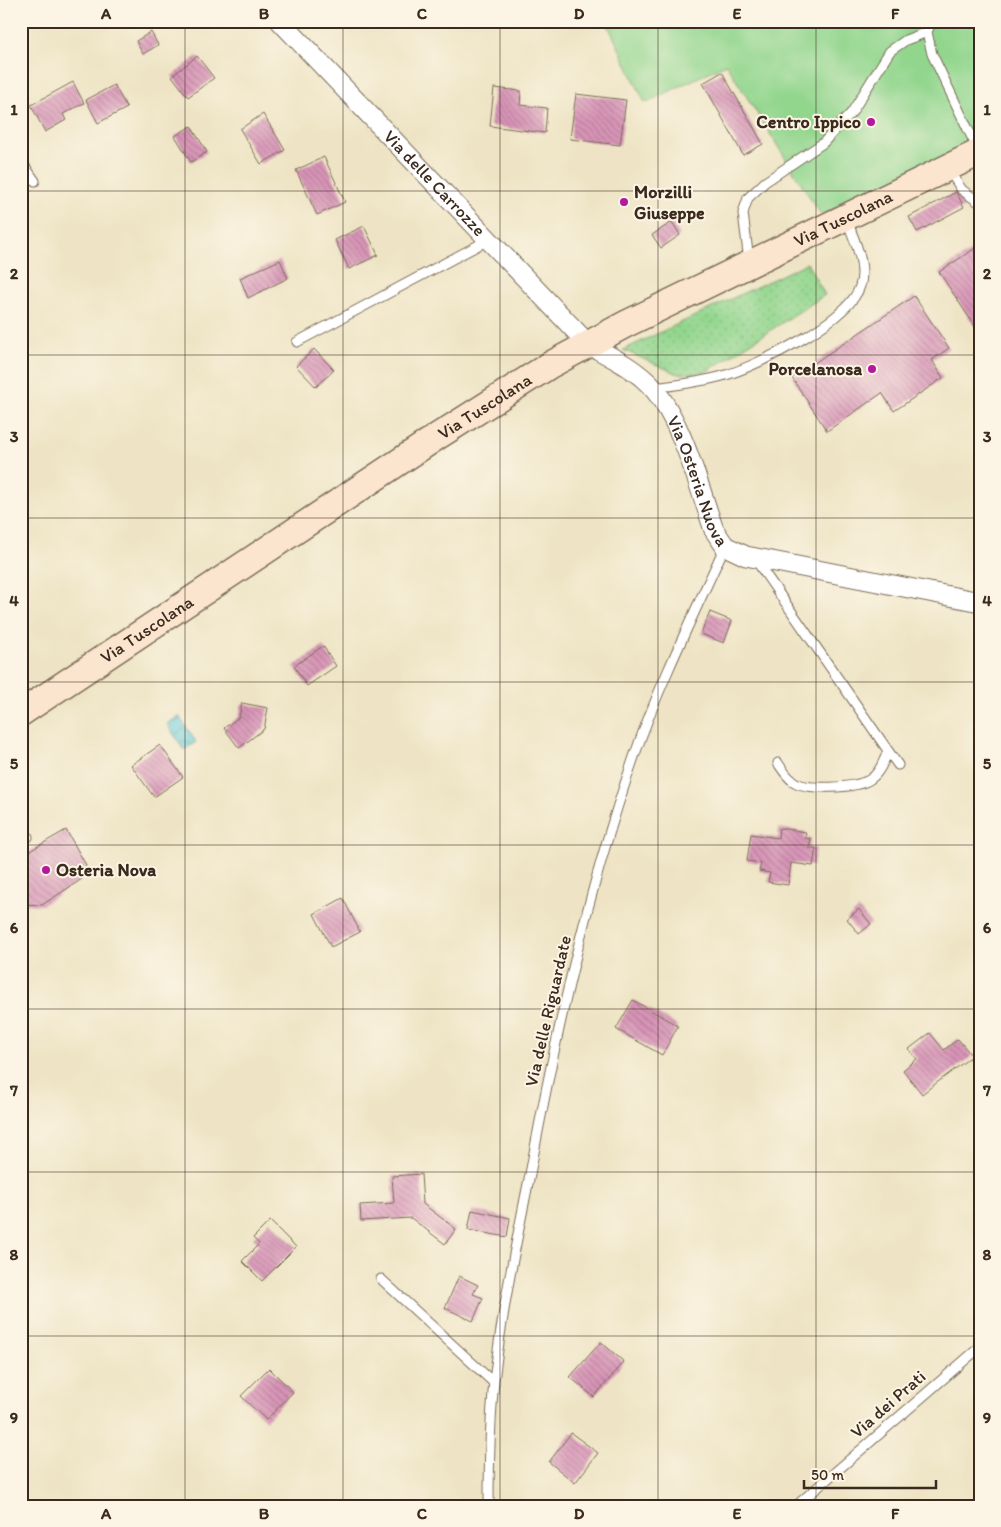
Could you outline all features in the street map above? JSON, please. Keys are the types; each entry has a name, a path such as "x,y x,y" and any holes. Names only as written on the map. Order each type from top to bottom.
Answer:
{"main road":[{"name":"Via Tuscolana","path":"21,713 538,372 588,344 980,152"}],"street":[{"name":"Via delle Carrozze","path":"280,21 588,344"},
{"name":"Via Osteria Nuova","path":"588,344 634,371 654,388 673,420 714,530 725,546 740,554 980,602"}],"lane":[{"path":"932,21 927,32 936,66 980,152"},
{"path":"749,264 743,220 744,206 748,198 759,186 823,143 852,112 890,51 906,40 927,32"},
{"path":"21,161 35,181"},
{"path":"947,168 962,190 980,203"},
{"path":"654,388 711,379 753,365 815,330 850,305 858,293 862,272 846,217"},
{"path":"297,342 488,240"},
{"name":"Via delle Riguardate","path":"489,1506 494,1383 505,1303 548,1078 569,987 599,871 628,776 651,713 725,546"},
{"path":"754,557 898,765"},
{"path":"778,763 793,781 802,785 813,787 854,785 870,779 884,763 888,751"},
{"path":"21,826 28,837"},
{"path":"381,1279 494,1383"},
{"name":"Via dei Prati","path":"796,1506 980,1347"}],"green space":[{"name":"Centro Ippico","path":"606,21 980,21 980,141 821,215 726,64 645,103"},
{"path":"807,263 825,295 706,372 678,374 623,350"}],"water":[{"path":"179,716 196,742 184,750 167,724"}],"building":[{"path":"151,32 158,45 143,54 136,41"},
{"path":"197,56 214,78 188,97 172,76"},
{"path":"722,72 763,144 743,155 703,83"},
{"path":"73,82 84,103 63,114 66,120 45,132 31,105"},
{"path":"114,85 127,108 98,123 86,100"},
{"path":"494,88 521,91 520,105 547,108 545,133 490,126"},
{"path":"576,94 626,100 620,145 570,139"},
{"path":"263,114 285,150 261,164 240,129"},
{"path":"191,126 207,152 191,162 175,136"},
{"path":"324,157 345,202 317,215 296,170"},
{"path":"956,192 964,207 917,232 909,217"},
{"path":"672,222 680,235 661,248 652,235"},
{"path":"364,226 378,255 349,269 335,240"},
{"path":"980,245 980,334 939,272"},
{"path":"280,260 288,278 248,298 240,278"},
{"name":"Porcelanosa","path":"914,296 949,348 932,360 943,378 894,411 882,393 827,431 792,378"},
{"path":"314,349 334,370 316,387 296,366"},
{"path":"710,612 732,621 724,643 701,634"},
{"path":"323,646 336,666 307,686 294,666"},
{"path":"242,703 268,708 264,729 239,748 224,728 239,717"},
{"path":"160,745 183,777 154,797 131,765"},
{"path":"779,828 806,832 805,838 811,839 809,848 816,848 813,866 791,863 788,885 768,882 770,873 759,871 761,863 747,861 751,834 778,838"},
{"path":"66,830 86,865 82,879 42,905 21,904 21,856"},
{"path":"343,898 360,932 331,947 314,914"},
{"path":"859,909 871,924 859,934 847,919"},
{"path":"633,1000 678,1026 662,1055 616,1029"},
{"path":"930,1033 944,1050 958,1039 972,1056 922,1094 903,1070 917,1059 909,1049"},
{"path":"421,1174 423,1204 456,1229 445,1244 411,1218 361,1221 360,1205 394,1203 392,1176"},
{"path":"472,1210 510,1218 507,1237 468,1230"},
{"path":"270,1221 296,1247 262,1281 242,1261 259,1244 253,1238"},
{"path":"459,1276 478,1285 473,1294 483,1298 473,1321 445,1308"},
{"path":"601,1342 624,1362 594,1397 570,1377"},
{"path":"269,1368 293,1392 266,1420 241,1396"},
{"path":"571,1433 598,1453 575,1483 549,1462"}],"place":[{"name":"Centro Ippico","path":"871,122"},
{"name":"Morzilli Giuseppe","path":"624,202"},
{"name":"Porcelanosa","path":"872,369"},
{"name":"Osteria Nova","path":"46,870"}]}
